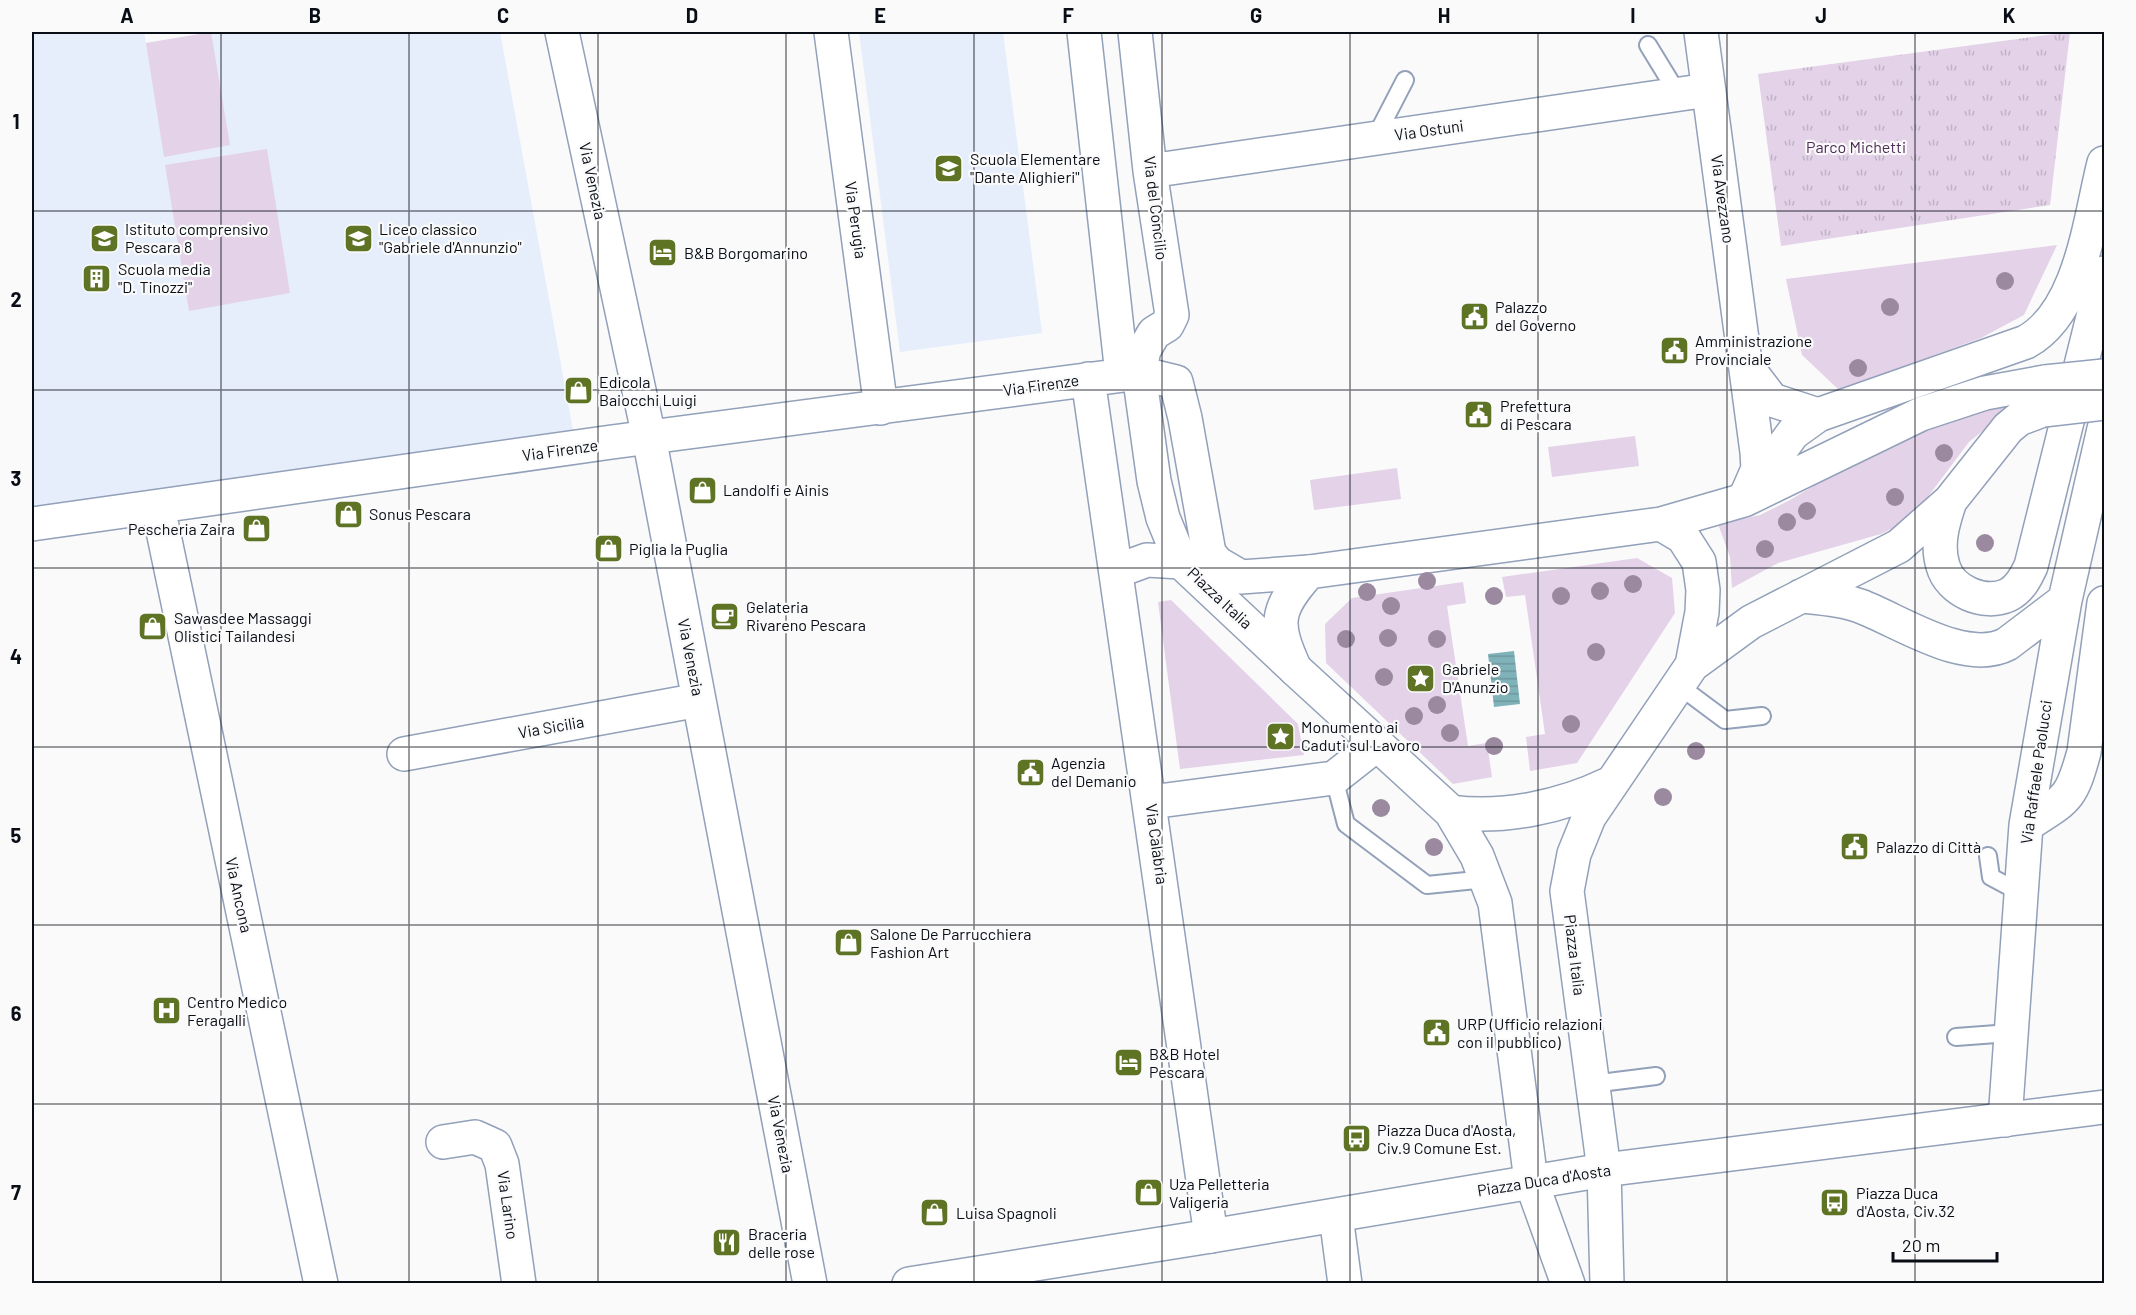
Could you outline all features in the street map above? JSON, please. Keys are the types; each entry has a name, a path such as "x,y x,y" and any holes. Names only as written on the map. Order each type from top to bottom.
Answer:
{"street":[{"name":"Via Venezia","path":"562,32 649,437 810,1284"},
{"name":"Via Perugia","path":"831,32 881,408"},
{"path":"1084,32 1131,374 1089,379"},
{"name":"Via del Concilio","path":"1131,374 1154,333 1167,325 1172,315 1150,171 1135,32"},
{"name":"Via Avezzano","path":"1701,32 1693,92 1746,366 1758,469 1744,500"},
{"name":"Via Ostuni","path":"1150,171 1693,92"},
{"path":"1744,500 1793,434 1818,415 2026,342 2048,327 2075,278 2104,163"},
{"path":"1950,501 1940,543 1943,568 1951,582 1967,592 1984,598 1998,598 2010,594 2018,587 2031,566 2104,273"},
{"name":"Via Avezzano","path":"1746,366 1772,400 1818,415"},
{"name":"Piazza Italia","path":"1568,1284 1532,1181 1495,903 1477,856 1451,812 1181,562 1162,519 1131,374 1176,382 1185,418 1209,553 1217,563 1241,577 1309,572 1661,524 1744,500 1921,414 1985,393 2044,396"},
{"path":"1685,675 1751,622 1899,546 1950,501 2008,429 2044,396 2104,376"},
{"name":"Via Firenze","path":"32,524 649,437 1089,379"},
{"name":"Via Calabria","path":"1089,379 1211,1236"},
{"path":"2044,396 2104,403"},
{"name":"Via Raffaele Paolucci","path":"2019,1118 2010,1033 2026,825 2065,600 2104,429"},
{"name":"Via Ancona","path":"158,507 321,1284"},
{"name":"Piazza Italia","path":"1607,1284 1604,1170 1567,891 1574,855 1590,817 1609,784 1685,675 1702,612 1703,590 1699,562 1683,537 1661,524"},
{"path":"1118,571 1147,560 1181,562"},
{"name":"Piazza Italia","path":"1295,669 1283,643 1280,615 1292,590 1309,572"},
{"path":"1801,596 1858,606 1947,644 1983,651 1996,650 2007,644 2065,600"},
{"path":"2026,825 2066,800 2078,776 2084,752 2104,603"},
{"name":"Via Sicilia","path":"404,754 699,700"},
{"path":"1150,802 1334,778 1376,745"},
{"name":"Piazza Italia","path":"1451,812 1479,816 1520,811 1577,800 1609,784"},
{"name":"Piazza Duca d'Aosta","path":"909,1284 1336,1216 1604,1170 2104,1107"},
{"name":"Via Larino","path":"443,1142 475,1137 495,1146 502,1164 519,1284"},
{"path":"1336,1216 1345,1284"}],"lane":[{"path":"1648,45 1693,92"},
{"path":"1376,138 1405,80"},
{"path":"1685,675 1725,720 1762,716"},
{"path":"1334,778 1346,824 1426,885 1486,879"},
{"path":"1988,855 1991,877 2021,894"},
{"path":"1956,1037 2010,1033"},
{"path":"1592,1084 1656,1076"}],"shaded area":[{"name":"Liceo classico \"Gabriele d'Annunzio\"","path":"32,32 144,32 146,43 215,32 500,32 573,430 32,507"},
{"name":"Scuola Elementare ''Dante Alighieri''","path":"859,32 1003,32 1042,333 900,352"}],"green space":[{"path":"211,32 230,145 164,157 146,43"},
{"name":"Parco Michetti","path":"2070,32 2050,205 1781,246 1758,74"},
{"path":"267,149 290,293 189,311 165,165"},
{"path":"2057,245 2024,315 1981,338 1839,390 1802,355 1786,279"},
{"path":"2021,400 1969,442 1927,498 1905,522 1881,534 1778,563 1732,588 1730,557 1718,524 1760,515 1790,500 1908,430"},
{"path":"1635,436 1639,466 1552,477 1548,447"},
{"path":"1397,468 1401,499 1314,510 1310,480"},
{"path":"1637,558 1672,578 1675,613 1577,763 1530,771 1526,737 1545,734 1525,595 1506,597 1502,577"},
{"path":"1463,582 1466,603 1447,606 1468,746 1487,743 1492,777 1453,784 1326,663 1325,624 1352,598"},
{"path":"1171,600 1298,724 1304,755 1180,769 1158,602"}],"water":[{"path":"1514,651 1520,704 1494,707 1488,654"}],"place":[{"name":"Scuola Elementare ''Dante Alighieri''","path":"949,168"},
{"name":"Istituto comprensivo Pescara 8","path":"104,238"},
{"name":"Liceo classico \"Gabriele d'Annunzio\"","path":"358,238"},
{"name":"B&B Borgomarino","path":"663,253"},
{"name":"Scuola media \"D. Tinozzi\"","path":"97,278"},
{"name":"Palazzo del Governo","path":"1474,316"},
{"name":"Amministrazione Provinciale","path":"1674,350"},
{"name":"Edicola Baiocchi Luigi","path":"578,391"},
{"name":"Prefettura di Pescara","path":"1479,415"},
{"name":"Landolfi e Ainis","path":"702,490"},
{"name":"Sonus Pescara","path":"348,514"},
{"name":"Pescheria Zaira","path":"256,529"},
{"name":"Piglia la Puglia","path":"608,549"},
{"name":"Gelateria Rivareno Pescara","path":"725,616"},
{"name":"Sawasdee Massaggi Olistici Tailandesi","path":"153,627"},
{"name":"Gabriele D'Anunzio","path":"1421,678"},
{"name":"Monumento ai Caduti sul Lavoro","path":"1280,736"},
{"name":"Agenzia del Demanio","path":"1030,772"},
{"name":"Palazzo di Città","path":"1855,847"},
{"name":"Salone De Parrucchiera Fashion Art","path":"849,943"},
{"name":"Centro Medico Feragalli","path":"166,1011"},
{"name":"URP (Ufficio relazioni con il pubblico)","path":"1436,1033"},
{"name":"B&B Hotel Pescara","path":"1128,1063"},
{"name":"Piazza Duca d'Aosta, Civ.9 Comune Est.","path":"1356,1139"},
{"name":"Uza Pelletteria Valigeria","path":"1148,1193"},
{"name":"Piazza Duca d'Aosta, Civ.32","path":"1835,1202"},
{"name":"Luisa Spagnoli","path":"935,1213"},
{"name":"Braceria delle rose","path":"727,1243"}]}
